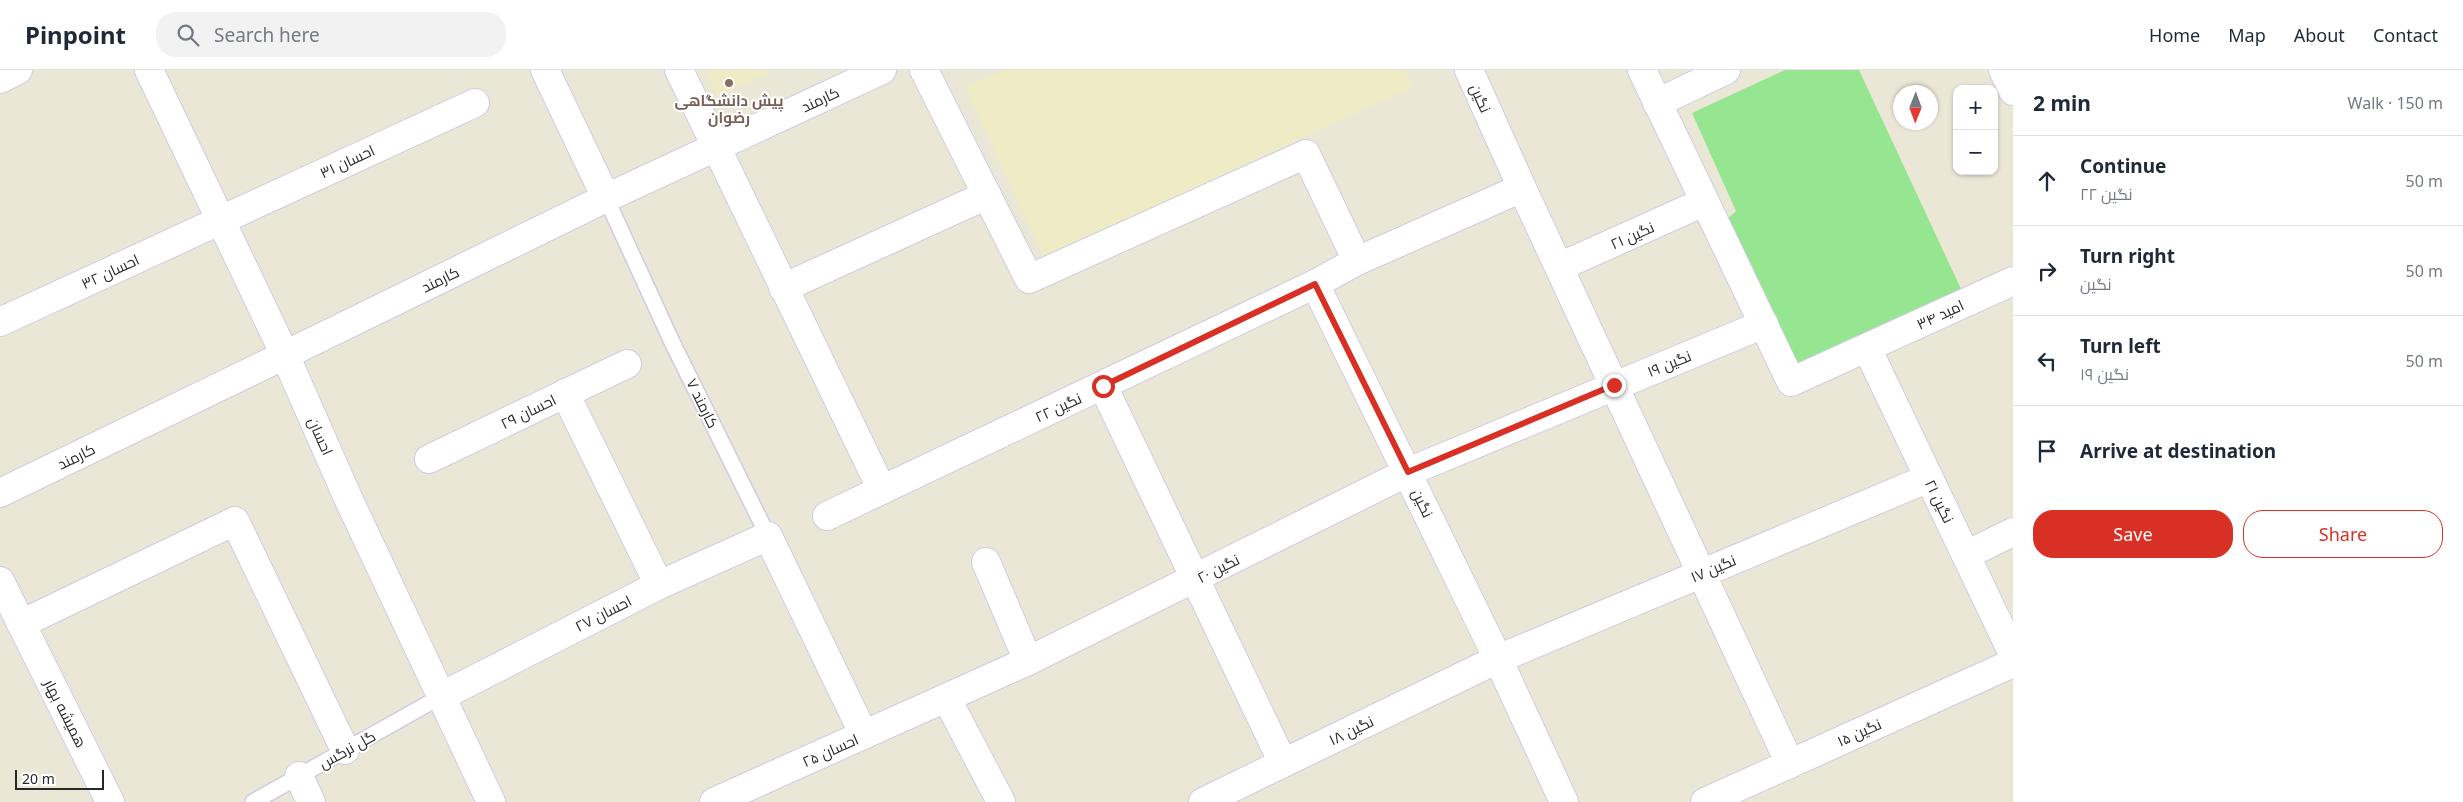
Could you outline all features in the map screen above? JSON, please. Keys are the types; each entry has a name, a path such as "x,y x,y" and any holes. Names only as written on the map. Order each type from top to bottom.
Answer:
{"street":[{"path":"0,79 18,70"},
{"name":"احسان","path":"149,70 285,355 440,697 491,802"},
{"name":"کارمند ۷","path":"545,70 606,198"},
{"path":"679,70 715,148 882,490"},
{"name":"کارمند","path":"3,485 285,355 606,198 882,70"},
{"path":"924,70 1028,279 1306,154 1357,262"},
{"path":"1642,70 1764,324"},
{"path":"1657,103 1726,70"},
{"path":"2003,70 2013,90"},
{"name":"نگین","path":"1471,71 1522,188 1790,764"},
{"name":"احسان ۳۱","path":"220,219 474,103"},
{"path":"1315,284 1357,262 1522,188"},
{"path":"783,288 987,195"},
{"name":"نگین ۲۱","path":"1559,268 1704,202"},
{"name":"احسان ۳۲","path":"0,322 220,219"},
{"name":"امید ۳۴","path":"1764,324 1791,382 2013,280"},
{"name":"نگین","path":"1315,284 1498,659 1564,802"},
{"name":"نگین ۲۲","path":"827,516 1315,284"},
{"name":"نگین ۱۹","path":"1408,472 1764,324"},
{"name":"نگین ۲۱","path":"1867,348 2013,654"},
{"name":"احسان ۲۹","path":"429,459 627,364"},
{"path":"1103,386 1283,763"},
{"path":"565,394 659,585"},
{"name":"نگین ۲۰","path":"947,699 1194,580 1408,472"},
{"name":"نگین ۱۷","path":"1498,659 1929,478"},
{"path":"21,624 235,521 345,750"},
{"path":"1966,555 2013,532"},
{"name":"کارمند ۷","path":"768,536 864,735"},
{"name":"احسان ۲۷","path":"440,697 659,585 768,536"},
{"path":"986,562 1028,661"},
{"name":"همیشه بهار","path":"0,581 110,802"},
{"name":"نگین ۱۸","path":"1203,802 1498,659"},
{"name":"نگین ۱۵","path":"1705,802 2013,662"},
{"path":"947,699 1001,802"},
{"name":"احسان ۲۵","path":"714,802 947,699"},
{"path":"299,776 311,802"}],"lane":[{"name":"کارمند ۷","path":"606,198 672,342 768,536"},
{"name":"گل نرگس","path":"253,802 440,697"}],"shaded area":[{"name":"پیش دانشگاهی رضوان","path":"705,70 775,70 717,96"},
{"path":"1003,70 1405,70 1413,87 1044,257 965,87"}],"green space":[{"path":"1785,70 1859,70 1962,291 1798,368 1724,222 1736,211 1692,113"}],"place":[{"name":"پیش دانشگاهی رضوان","path":"729,83"}],"route":[{"path":"1103,386 1315,284 1408,472 1614,385"}]}
